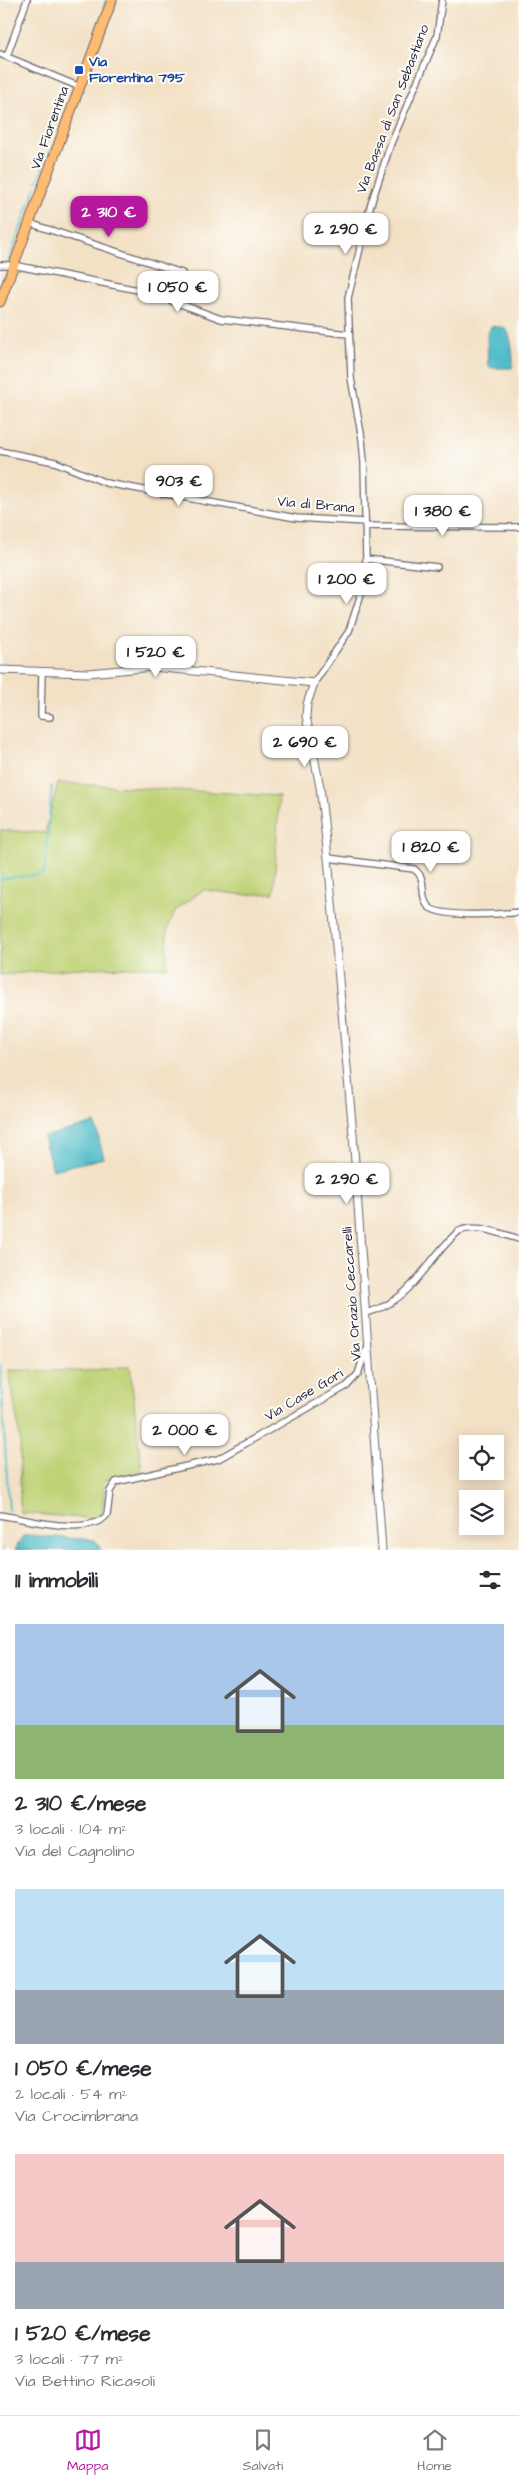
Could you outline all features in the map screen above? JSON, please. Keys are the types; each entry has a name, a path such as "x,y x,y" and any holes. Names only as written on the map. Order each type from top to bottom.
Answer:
{"main road":[{"name":"Via Fiorentina","path":"0,302 112,0"}],"street":[{"path":"7,56 27,0"},
{"name":"Via Bassa di San Sebastiano","path":"365,524 362,439 350,378 348,298 370,207 391,143 437,36 442,0"},
{"path":"0,54 80,87"},
{"path":"29,223 182,273"},
{"path":"0,265 13,265 148,292 221,319 348,334"},
{"name":"Via di Brana","path":"0,451 55,462 106,483 296,518 365,524 366,559 362,591 349,631 314,683 307,704 306,716 320,787 328,858"},
{"path":"365,524 519,528"},
{"path":"366,559 437,567"},
{"path":"0,670 88,673 153,667 314,683"},
{"path":"42,672 41,716 50,718"},
{"path":"328,858 414,869 423,880 426,902 433,910 481,915 519,912"},
{"name":"Via Orazio Ceccarelli","path":"328,858 353,1134 382,1550"},
{"path":"366,1313 385,1307 408,1291 459,1231 475,1228 519,1239"},
{"name":"Via Case Gori","path":"0,1515 68,1525 84,1526 98,1523 108,1515 110,1491 116,1482 218,1459 347,1386 358,1374 368,1344"}],"green space":[{"path":"58,783 279,796 274,893 246,895 203,890 175,911 167,931 167,967 78,968 0,975 0,830 45,833"},
{"path":"130,1366 142,1473 105,1480 102,1515 95,1519 20,1513 20,1439 9,1370 84,1371"}],"water":[{"path":"491,326 502,327 507,330 512,349 512,368 491,368 488,365 487,337"},
{"path":"95,1123 104,1158 53,1170 43,1137"},
{"path":"28,1535 95,1540 101,1550 15,1550 22,1537"}],"waterway":[{"path":"103,8 106,0"},
{"path":"37,182 51,148"},
{"path":"8,262 36,187"},
{"path":"0,879 44,874 52,786"},
{"path":"0,1365 9,1510"}],"place":[{"name":"Via Fiorentina 795","path":"79,70"}]}
